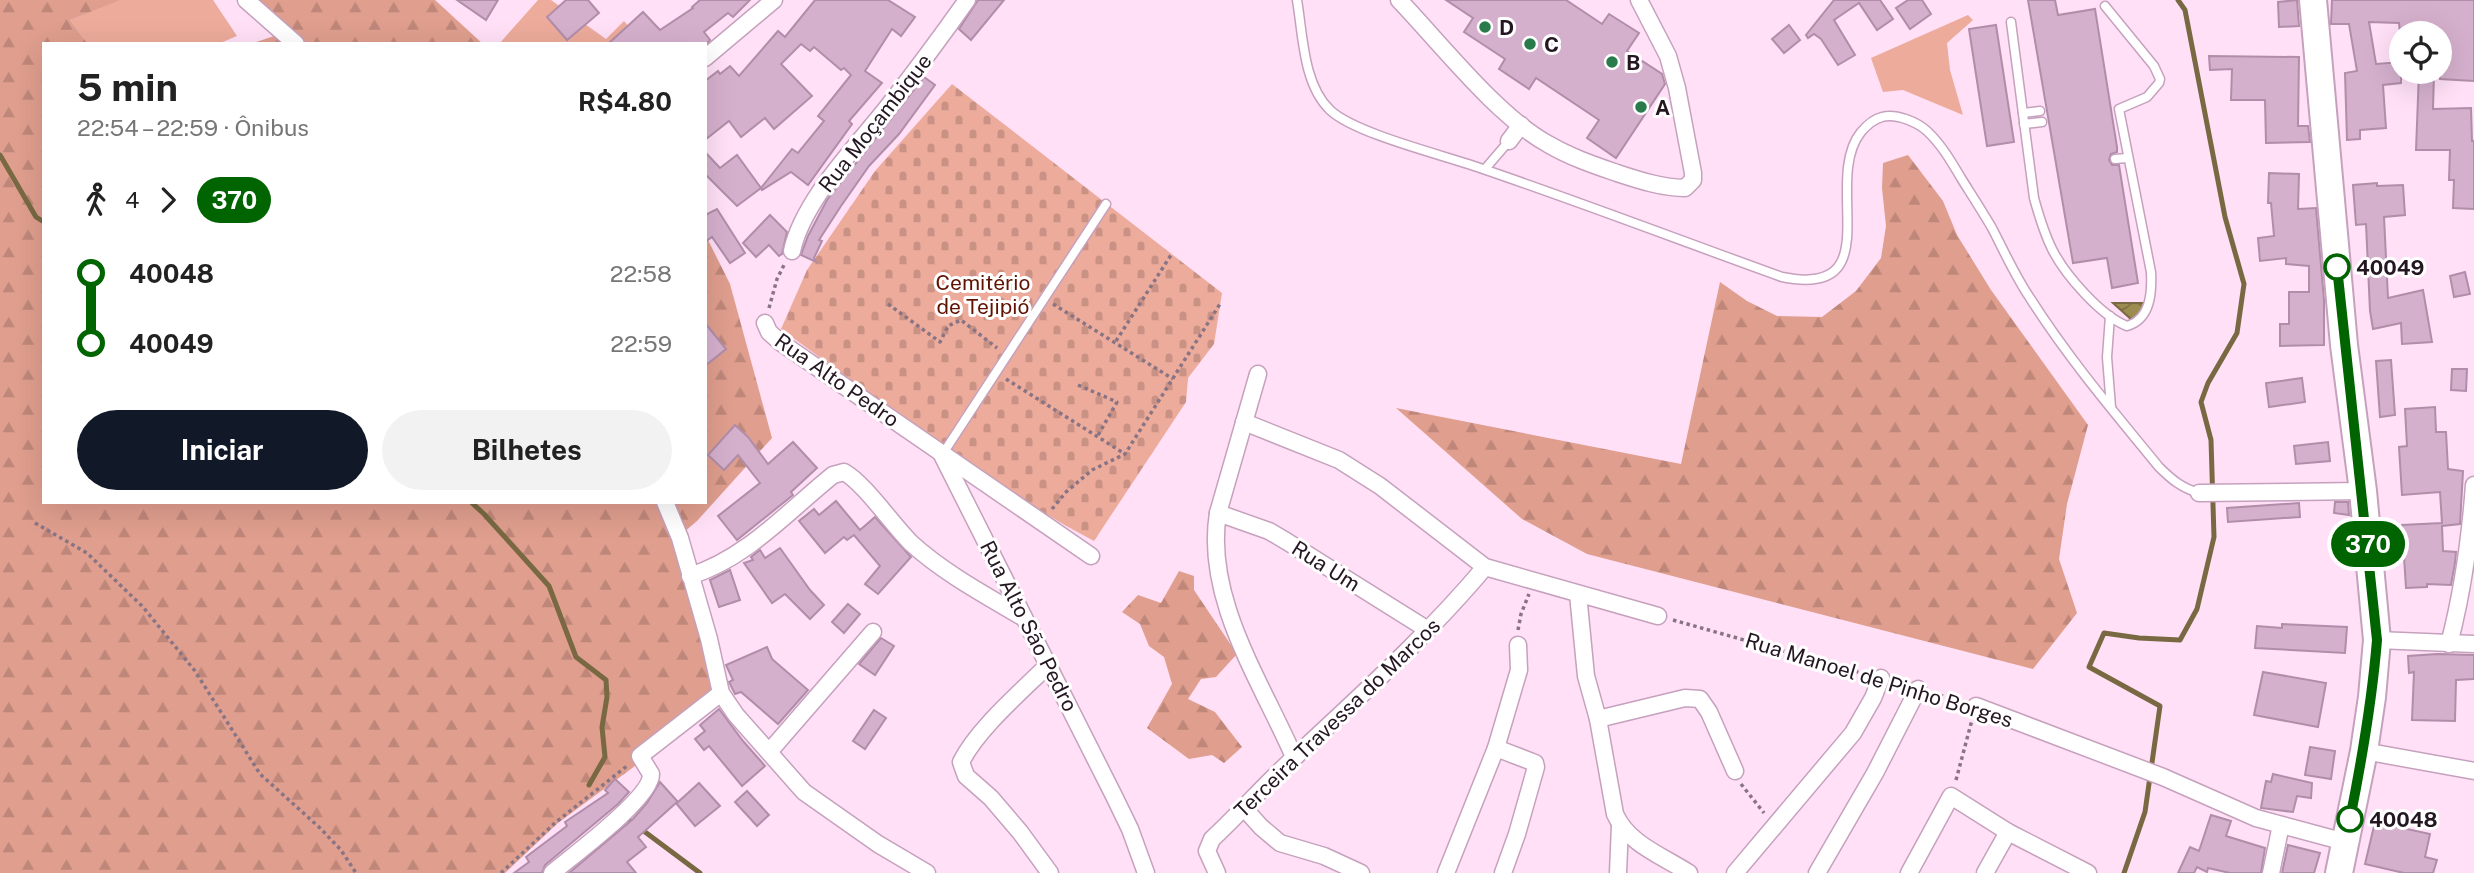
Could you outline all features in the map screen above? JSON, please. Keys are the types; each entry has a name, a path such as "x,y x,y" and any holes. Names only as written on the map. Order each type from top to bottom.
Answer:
{"main road":[{"path":"2313,0 2344,345 2363,491 2377,640 2364,751 2339,873"}],"street":[{"path":"246,0 294,42"},
{"path":"707,56 774,0"},
{"name":"Rua Moçambique","path":"792,251 799,225 818,197 967,0"},
{"path":"1399,0 1486,92 1521,125 1546,143 1582,161 1627,177 1677,188 1690,186 1693,180 1692,164 1677,88 1668,57 1639,0"},
{"path":"1509,141 1521,125"},
{"name":"Rua Alto Pedro","path":"765,323 769,332 780,342 942,455"},
{"path":"1258,374 1218,513 1216,526 1219,578 1229,615 1246,656 1294,757"},
{"path":"1244,422 1339,460 1380,486 1485,567 1658,616"},
{"path":"942,455 1091,556"},
{"name":"Rua Alto São Pedro","path":"942,455 1114,796 1130,829 1146,873"},
{"path":"690,576 709,570 738,554 832,475 844,472 855,479 892,524 930,559 1024,618"},
{"path":"2449,644 2459,609 2466,567 2474,485"},
{"path":"2199,493 2232,495 2363,491"},
{"path":"666,504 680,538 709,639 721,693 736,715 804,792 878,844 927,873"},
{"name":"Rua Um","path":"1218,513 1278,536 1428,630"},
{"name":"Terceira Travessa do Marcos","path":"1217,873 1208,855 1212,839 1428,630 1485,567"},
{"path":"1578,594 1586,676 1598,719 1615,814 1620,825 1636,841 1689,873"},
{"path":"769,752 873,632"},
{"path":"2377,640 2474,644"},
{"path":"1446,873 1496,748 1519,670 1518,645"},
{"path":"1049,664 972,744 961,762 966,776 991,798 1050,873"},
{"path":"1735,873 1853,733 1881,678"},
{"path":"1817,873 1875,773 1918,689"},
{"path":"552,873 609,826 648,787 651,774 640,756 721,693"},
{"path":"1598,719 1693,697 1705,704 1735,771"},
{"name":"Rua Manoel de Pinho Borges","path":"1976,706 2138,767 2256,818 2345,842"},
{"path":"1496,748 1528,759 1535,763 1536,767 1503,873"},
{"path":"2364,751 2474,771"},
{"path":"1909,873 1951,796 2008,832 2088,873"},
{"path":"1244,808 1280,843 1324,856 1361,873"},
{"path":"1618,873 1620,825"},
{"path":"2271,873 2281,825"},
{"path":"1985,873 2008,832"}],"lane":[{"path":"1297,0 1306,57 1315,88 1330,110 1351,124 1485,169 1782,277 1802,281 1821,280 1836,272 1844,256 1847,234 1847,165 1852,143 1867,124 1884,116 1905,118 1925,129 1944,150 1990,225 2028,296 2070,358 2174,482 2199,493"},
{"path":"2011,22 2034,198 2042,224 2053,251 2072,279 2110,316 2127,326 2134,324 2149,303 2152,287 2119,109 2147,97 2160,79 2154,65 2105,6"},
{"path":"2023,113 2040,111"},
{"path":"2024,124 2042,122"},
{"path":"1485,169 1509,141"},
{"path":"2115,159 2127,158"},
{"path":"942,455 1106,204"},
{"path":"2110,316 2107,357 2111,409"}],"path":[{"name":"Rua Alto Pedro","path":"765,323 777,279 792,251"},
{"path":"1116,342 1171,255"},
{"path":"1043,298 1173,379"},
{"path":"888,304 940,342 948,326 961,320 1007,355"},
{"path":"1046,516 1066,492 1092,470 1125,454 1220,304"},
{"path":"996,373 1125,454"},
{"path":"1078,385 1117,402 1097,437"},
{"path":"35,523 87,553 143,607 195,671 260,774 320,828 341,850 356,873"},
{"path":"1518,645 1521,614 1534,582"},
{"name":"Rua Manoel de Pinho Borges","path":"1658,616 1881,678"},
{"name":"Rua Manoel de Pinho Borges","path":"1918,689 1976,706"},
{"path":"1951,796 1976,706"},
{"path":"501,873 556,822 640,756"},
{"path":"1735,771 1752,800 1776,824"}],"green space":[{"path":"0,0 213,0 237,36 223,42 86,42 70,20 100,7"},
{"path":"0,0 120,0 70,20 86,42 42,42 42,504 707,504 708,240 730,284 772,438 697,521 677,538 720,703 558,823 505,873 0,873"},
{"path":"255,0 435,0 481,42 256,42 289,31"},
{"path":"538,0 551,0 606,39 624,21 633,32 623,42 501,42"},
{"path":"1968,15 1973,20 1947,43 1950,70 1963,115 1903,90 1883,92 1871,58"},
{"name":"Cemitério de Tejipió","path":"952,84 1222,293 1214,344 1188,378 1186,402 1094,541 973,468 781,329 807,270 875,171"},
{"path":"1908,155 1943,201 1957,235 1991,290 2088,425 2067,504 2059,559 2077,613 2033,669 1587,554 1522,519 1396,408 1681,464 1720,282 1747,301 1777,316 1822,317 1856,291 1881,258 1886,226 1882,188 1883,163"},
{"path":"1179,571 1194,576 1194,590 1237,654 1216,677 1201,679 1188,699 1215,712 1242,747 1224,763 1212,755 1189,759 1147,728 1172,684 1164,657 1149,646 1140,624 1122,612 1138,595 1161,603"}],"water":[{"path":"2113,303 2145,303 2132,320"}],"building":[{"path":"457,0 498,0 486,20"},
{"path":"566,0 588,0 599,13 567,40 547,17"},
{"path":"700,0 750,0 733,17 728,13 704,32 710,40 707,43 610,42 643,12 660,30"},
{"path":"815,0 888,0 915,17 901,36 892,29 865,71 882,83 849,121 852,124 808,185 791,172 762,190 792,149 798,153 824,121 818,116 851,75 814,47 810,51 801,44 781,64 812,96 774,129 765,118 741,137 729,121 707,138 707,79 730,66 739,76 778,31 785,37"},
{"path":"978,0 1004,0 971,40 959,29"},
{"path":"1446,0 1566,0 1602,24 1609,14 1639,33 1627,51 1662,74 1665,84 1616,158 1587,138 1599,120 1536,78 1529,89 1499,69 1505,59 1464,32 1473,18"},
{"path":"1834,0 1880,0 1893,19 1877,30 1859,3 1834,20 1855,55 1838,65 1821,39 1814,34 1808,38 1806,35"},
{"path":"1908,0 1922,0 1931,14 1910,29 1896,8"},
{"path":"2028,0 2055,0 2058,15 2095,9 2117,147 2117,152 2111,154 2109,160 2112,165 2119,165 2138,283 2112,288 2107,258 2073,263"},
{"path":"2297,0 2299,26 2279,27 2278,2"},
{"path":"2332,0 2474,0 2474,81 2452,80 2452,21 2369,22 2376,64 2389,63 2389,84 2392,84 2383,85 2386,128 2360,130 2360,139 2347,140 2345,73 2357,71 2349,24 2331,24"},
{"path":"1789,25 1800,40 1784,53 1772,39"},
{"path":"1996,25 2014,142 1987,146 1969,29"},
{"path":"2209,56 2299,57 2298,126 2308,126 2310,142 2266,143 2265,100 2231,100 2232,69 2210,70"},
{"path":"924,77 935,85 899,134 869,166 841,206 819,240 822,241 814,258 816,262 801,255 827,200"},
{"path":"2419,84 2434,84 2433,109 2471,108 2474,209 2453,208 2454,180 2449,180 2450,150 2416,150"},
{"path":"707,154 720,168 737,155 761,188 737,206 707,176"},
{"path":"2269,173 2299,174 2298,209 2316,208 2324,300 2324,345 2280,346 2280,324 2289,324 2289,292 2309,292 2309,266 2286,264 2286,258 2260,261 2258,238 2274,236 2271,203 2268,203"},
{"path":"2377,183 2377,186 2403,185 2405,215 2384,217 2388,298 2423,290 2432,342 2402,344 2401,323 2373,329 2366,224 2356,225 2353,185"},
{"path":"717,209 745,253 730,263 712,237 707,241 707,214"},
{"path":"770,215 787,232 782,254 779,256 769,245 756,257 743,243"},
{"path":"2465,272 2470,294 2454,297 2450,276"},
{"path":"707,325 726,349 707,364"},
{"path":"2391,360 2395,415 2380,417 2376,361"},
{"path":"2452,369 2467,369 2466,391 2451,390"},
{"path":"2302,378 2305,402 2269,407 2266,383"},
{"path":"2435,407 2436,432 2446,432 2448,469 2463,471 2460,524 2442,526 2443,551 2456,552 2455,563 2451,585 2427,584 2427,587 2406,588 2402,525 2442,523 2440,492 2402,495 2399,447 2407,446 2405,409"},
{"path":"735,425 748,437 768,464 793,442 817,468 791,492 793,495 737,540 718,516 760,483 738,455 724,470 708,455"},
{"path":"2328,442 2330,461 2296,464 2294,446"},
{"path":"836,501 860,530 875,517 911,557 878,594 865,584 880,566 854,535 847,540 844,537 825,553 799,521 814,509 819,515"},
{"path":"2335,502 2348,502 2349,515 2334,513"},
{"path":"2299,503 2300,517 2228,522 2227,508"},
{"path":"780,548 824,605 810,619 785,594 772,603 744,563 753,560 751,557 760,550 765,558"},
{"path":"730,570 740,600 719,607 710,580"},
{"path":"848,604 860,614 844,633 832,622"},
{"path":"2282,624 2347,627 2345,653 2255,648 2257,626 2282,628"},
{"path":"881,638 894,646 875,675 859,664"},
{"path":"767,647 772,659 808,690 778,724 741,692 735,694 729,682 733,680 726,665"},
{"path":"2474,655 2474,679 2456,680 2455,721 2412,720 2414,672 2409,673 2408,656"},
{"path":"2263,672 2326,683 2318,727 2254,715"},
{"path":"719,709 765,766 742,786 709,746 704,750 695,739 705,731 700,725"},
{"path":"874,710 886,718 865,749 853,741"},
{"path":"2310,747 2335,751 2331,779 2305,775"},
{"path":"2273,774 2312,783 2311,798 2297,796 2293,812 2261,808 2266,781 2271,782"},
{"path":"615,779 629,792 618,804 545,865 542,873 514,873 529,862 526,857 567,826 565,822 608,793 605,790"},
{"path":"660,782 678,802 699,783 720,806 695,826 676,803 638,837 646,847 627,862 636,873 569,873 633,819"},
{"path":"747,791 769,815 757,826 735,802"},
{"path":"2211,815 2231,821 2226,836 2265,848 2261,873 2230,873 2208,868 2207,872 2197,867 2194,873 2178,873 2190,847 2199,851"},
{"path":"2375,822 2430,834 2425,857 2437,860 2433,873 2404,873 2365,864"},
{"path":"2288,845 2320,853 2314,873 2282,873"}],"waterway":[{"path":"2124,873 2145,812 2160,706 2089,667 2104,633 2180,640 2197,609 2214,537 2211,440 2201,402 2208,383 2237,333 2244,284 2225,217 2185,10 2178,0"},
{"path":"0,155 36,217 42,221"},
{"path":"473,504 549,586 576,657 606,680 607,697 602,727 605,757 589,785"},
{"path":"629,820 700,873"}],"bus line":[{"name":"370","path":"2337,267 2377,640 2364,751 2350,819"}],"place":[{"name":"D","path":"1485,27"},
{"name":"C","path":"1530,44"},
{"name":"B","path":"1612,62"},
{"name":"A","path":"1641,107"},
{"name":"40049","path":"2337,267"},
{"name":"40048","path":"2350,819"}]}
